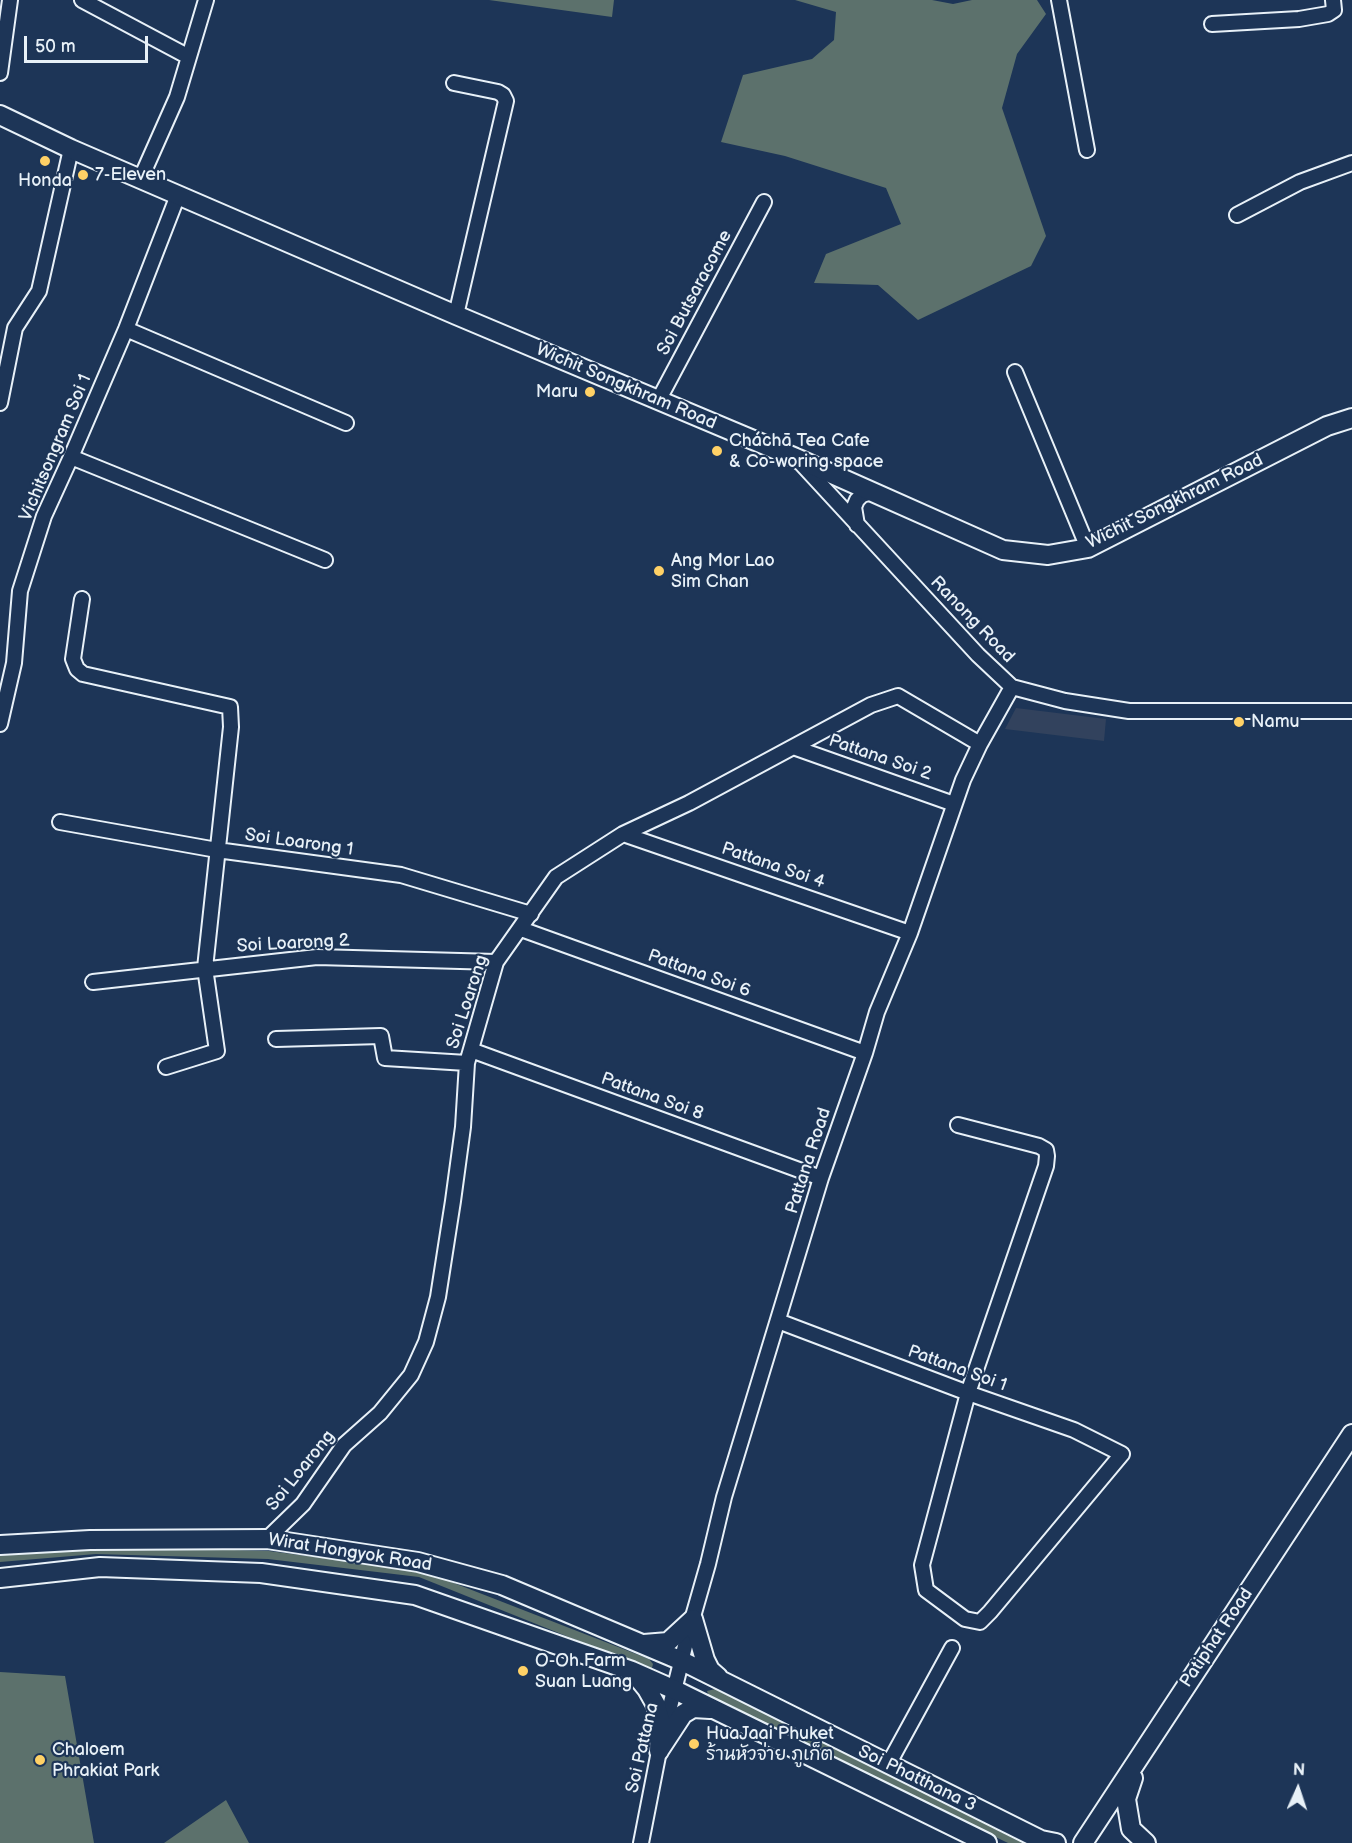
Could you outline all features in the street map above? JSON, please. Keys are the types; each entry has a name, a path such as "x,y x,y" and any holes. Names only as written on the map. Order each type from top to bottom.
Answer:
{"main road":[{"name":"Wichit Songkhram Road","path":"0,115 71,149 796,458 1003,550 1048,555 1088,548 1328,426 1352,418"},
{"name":"Patiphat Road","path":"1083,1843 1352,1434"},
{"name":"Wirat Hongyok Road","path":"0,1545 90,1540 267,1539 417,1562 502,1585 682,1661"},
{"name":"Wirat Hongyok Road","path":"0,1578 100,1568 261,1573 415,1595 632,1671 675,1690"},
{"path":"642,1645 668,1642 693,1619 710,1670 724,1683"},
{"name":"Soi Phatthana 3","path":"682,1661 1041,1840 1056,1843"},
{"path":"632,1671 647,1689 656,1705 660,1720 659,1751"},
{"name":"Soi Phatthana 3","path":"675,1690 987,1843"},
{"path":"659,1751 683,1714 693,1708 714,1709"},
{"path":"1144,1748 1126,1799 1131,1829 1146,1843"}],"street":[{"path":"0,73 10,0"},
{"path":"82,0 189,57"},
{"path":"141,178 177,97 206,0"},
{"path":"1059,0 1087,150"},
{"path":"1212,24 1299,19 1328,14 1334,10 1333,0"},
{"path":"454,82 498,92 506,101 456,315"},
{"path":"0,403 2,382 15,328 39,291 71,149"},
{"path":"1237,215 1300,182 1352,163"},
{"name":"Vichitsongram Soi 1","path":"0,724 14,663 20,591 44,516 126,329 178,195"},
{"name":"Soi Butsaracome","path":"658,401 764,202"},
{"path":"126,329 345,423"},
{"path":"1015,372 1088,548"},
{"path":"71,457 325,560"},
{"name":"Ranong Road","path":"796,458 978,655 1012,687 1065,701 1129,711 1352,711"},
{"path":"857,525 854,507 857,500 862,495 872,492"},
{"path":"82,599 73,659 77,669 83,674 230,707 231,727 206,968 217,1052 166,1067"},
{"name":"Pattana Road","path":"682,1661 724,1497 821,1178 878,1012 910,933 963,780 1012,687"},
{"name":"Soi Loarong","path":"267,1539 303,1504 344,1445 380,1413 411,1375 426,1342 438,1297 453,1202 469,1056 496,962 556,877 624,834 689,803 871,705 898,696 980,744"},
{"name":"Pattana Soi 2","path":"793,747 954,804"},
{"name":"Soi Loarong 1","path":"60,822 218,850 400,874 531,914"},
{"name":"Pattana Soi 4","path":"624,834 910,933"},
{"name":"Pattana Soi 6","path":"520,929 865,1053"},
{"name":"Soi Loarong 2","path":"93,982 317,957 496,962"},
{"name":"Pattana Soi 8","path":"276,1039 381,1036 385,1058 469,1056 821,1178"},
{"path":"958,1125 1039,1146 1046,1150 1047,1156 1046,1166 968,1394"},
{"name":"Pattana Soi 1","path":"778,1321 968,1394 1074,1430 1122,1454 980,1622 965,1619 926,1590 922,1565 968,1394"},
{"path":"888,1765 951,1648"},
{"name":"Soi Pattana","path":"641,1843 659,1751 682,1661"}],"shaded area":[{"path":"1016,708 1106,719 1104,741 1005,729"}],"green space":[{"path":"489,0 614,0 612,17"},
{"path":"795,0 932,0 953,4 972,0 1037,0 1046,14 1017,54 1002,108 1046,236 1031,266 918,320 878,285 814,283 826,254 901,224 886,188 785,156 721,142 743,75 812,59 834,40 836,12"},
{"path":"95,1546 269,1551 423,1571 649,1659 653,1664 652,1668 646,1668 419,1577 268,1559 96,1554 0,1562 0,1554"},
{"name":"Chaloem Phrakiat Park","path":"0,1672 65,1676 94,1843 0,1843"},
{"path":"715,1689 1026,1840 1028,1843 1008,1843 710,1699 707,1691"},
{"name":"Chaloem Phrakiat Park","path":"226,1800 249,1843 164,1843"}],"place":[{"name":"Honda","path":"45,161"},
{"name":"7-Eleven","path":"83,175"},
{"name":"Maru","path":"590,392"},
{"name":"Cháchā Tea Cafe & Co-woring space","path":"717,451"},
{"name":"Ang Mor Lao Sim Chan","path":"659,571"},
{"name":"Namu","path":"1239,722"},
{"name":"O-Oh Farm Suan Luang","path":"523,1671"},
{"name":"HuaJaai Phuket ร้านหัวจ่าย ภูเก็ต","path":"694,1744"},
{"name":"Chaloem Phrakiat Park","path":"40,1760"}]}
